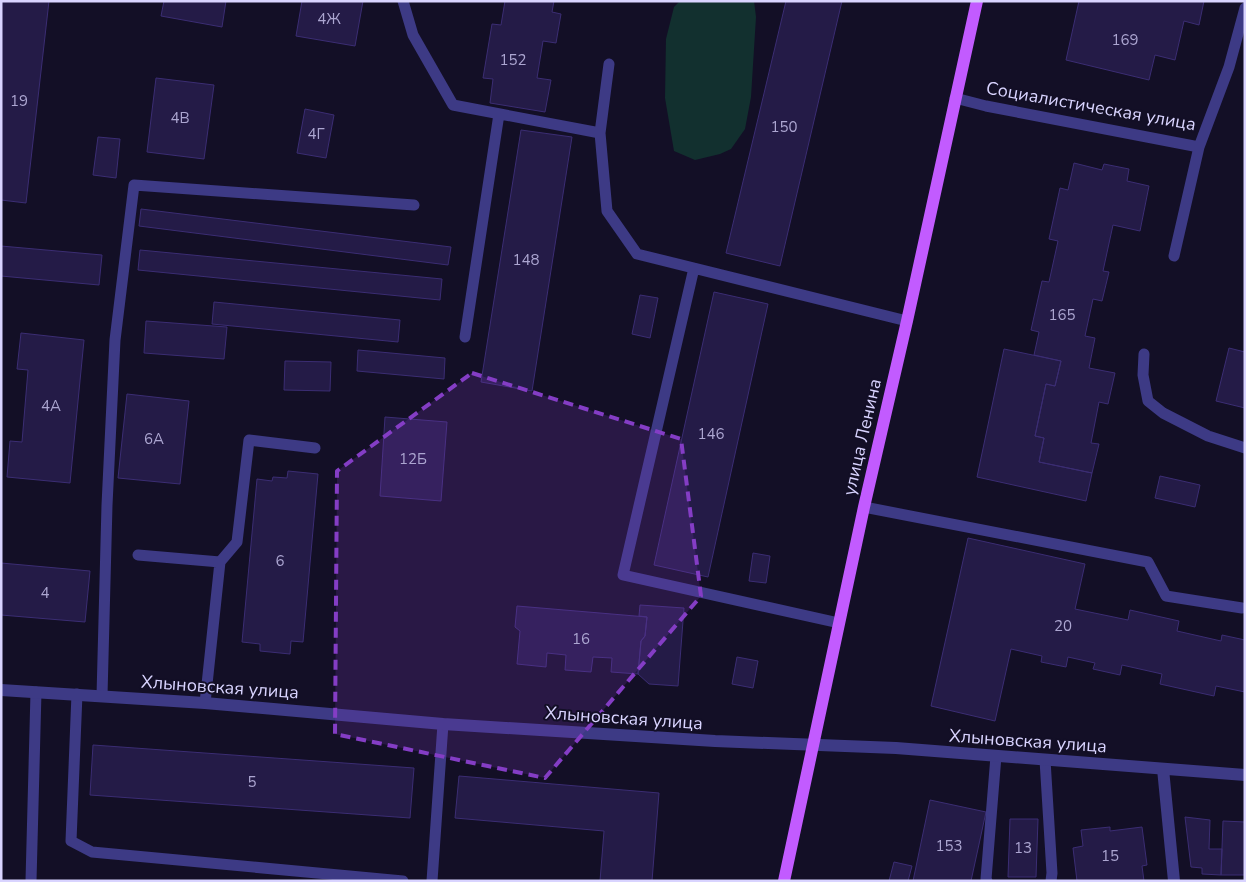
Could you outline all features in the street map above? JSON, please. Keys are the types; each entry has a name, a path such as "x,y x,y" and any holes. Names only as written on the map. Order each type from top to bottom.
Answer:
{"main road":[{"name":"улица Ленина","path":"784,881 864,507 977,1"}],"street":[{"name":"Хлыновская улица","path":"1,690 205,703 444,724 715,741 896,748 1245,775"},
{"path":"1163,769 1174,881"}],"lane":[{"path":"403,1 413,35 453,105 600,133"},
{"name":"Социалистическая улица","path":"955,98 986,106 1199,147 1229,67 1245,8"},
{"path":"609,64 600,133 607,211 637,254 907,321"},
{"path":"465,337 499,114"},
{"path":"1174,256 1199,147"},
{"path":"102,696 107,505 115,340 134,185 414,205"},
{"path":"694,268 623,575 839,623"},
{"path":"1144,354 1143,375 1148,401 1163,413 1208,436 1245,448"},
{"path":"205,703 220,562 237,542 249,440 315,448"},
{"path":"864,507 1148,562 1166,596 1242,608"},
{"path":"138,555 220,562"},
{"path":"31,881 36,692"},
{"path":"77,694 71,841 92,852 403,881"},
{"path":"432,881 444,724"},
{"path":"987,881 996,756"},
{"path":"1045,760 1051,881"}],"highlighted area":[{"path":"472,373 681,439 701,596 545,778 335,734 337,471"}],"green space":[{"path":"680,1 754,1 756,17 751,97 745,129 731,149 720,154 695,160 674,151 665,98 666,39 674,7"}],"building":[{"path":"1,1 49,1 26,203 1,200"},
{"path":"164,1 226,1 222,27 161,16"},
{"path":"302,1 363,1 355,46 296,36"},
{"path":"505,1 554,1 552,12 561,14 556,43 543,41 537,78 551,80 545,112 490,103 493,79 483,78 492,24 501,25"},
{"path":"786,1 842,1 780,266 726,253"},
{"path":"1079,1 1204,1 1199,25 1184,21 1175,60 1155,55 1149,80 1066,60"},
{"path":"156,78 214,85 204,159 147,152"},
{"path":"305,109 334,115 326,158 297,153"},
{"path":"521,130 572,137 532,391 481,382"},
{"path":"98,137 120,139 116,178 93,175"},
{"path":"1074,163 1102,170 1104,164 1129,169 1127,181 1149,186 1140,231 1113,225 1103,271 1109,272 1102,301 1093,299 1085,336 1095,338 1089,368 1115,373 1108,404 1099,402 1091,443 1099,444 1092,473 1039,462 1044,438 1035,436 1046,384 1055,386 1061,361 1034,355 1039,332 1031,330 1042,281 1049,282 1058,241 1049,239 1060,188 1068,190"},
{"path":"141,209 451,247 448,265 139,226"},
{"path":"1,246 102,255 99,285 1,276"},
{"path":"140,250 442,279 440,300 138,270"},
{"path":"714,292 768,304 708,577 654,565"},
{"path":"640,295 658,298 650,338 632,334"},
{"path":"214,302 400,320 398,342 212,324"},
{"path":"146,321 227,327 224,359 144,353"},
{"path":"21,333 84,340 70,483 7,477 10,441 22,442 28,370 17,369"},
{"path":"1229,348 1245,352 1245,408 1216,401"},
{"path":"1004,349 1061,361 1055,386 1046,384 1035,436 1044,438 1039,462 1092,473 1086,501 977,477"},
{"path":"358,350 445,358 444,379 357,371"},
{"path":"285,361 331,362 330,391 284,390"},
{"path":"127,394 189,401 180,484 118,478"},
{"path":"385,417 447,422 441,501 380,496"},
{"path":"288,471 318,474 303,642 291,641 290,654 260,651 260,644 242,642 257,479 272,481 273,477 287,478"},
{"path":"1160,476 1200,485 1195,507 1155,498"},
{"path":"968,538 1085,564 1075,609 1128,620 1130,610 1179,621 1177,631 1221,641 1222,635 1245,640 1245,692 1216,686 1214,696 1160,684 1162,674 1122,665 1120,675 1093,669 1095,663 1068,657 1066,667 1041,662 1042,656 1011,649 995,721 931,706"},
{"path":"753,553 770,556 766,583 749,581"},
{"path":"1,563 90,571 85,622 1,615"},
{"path":"640,605 684,608 678,686 649,684 638,674 641,641 645,636 647,617 639,616"},
{"path":"517,606 647,617 645,636 641,641 638,674 611,672 612,658 593,657 591,672 565,670 566,655 547,653 546,667 517,664 520,631 515,627"},
{"path":"737,657 758,661 753,688 732,684"},
{"path":"93,745 414,768 410,818 90,795"},
{"path":"459,776 659,793 652,881 600,881 604,831 455,818"},
{"path":"930,800 986,812 971,881 913,881"},
{"path":"1185,817 1210,820 1209,849 1222,849 1221,875 1202,874 1202,868 1191,867"},
{"path":"1010,819 1038,819 1036,877 1008,877"},
{"path":"1223,821 1245,822 1245,875 1221,875"},
{"path":"1110,827 1110,831 1142,827 1147,865 1142,866 1144,881 1077,881 1073,848 1083,846 1081,830"},
{"path":"894,862 912,866 908,881 889,881"}]}
